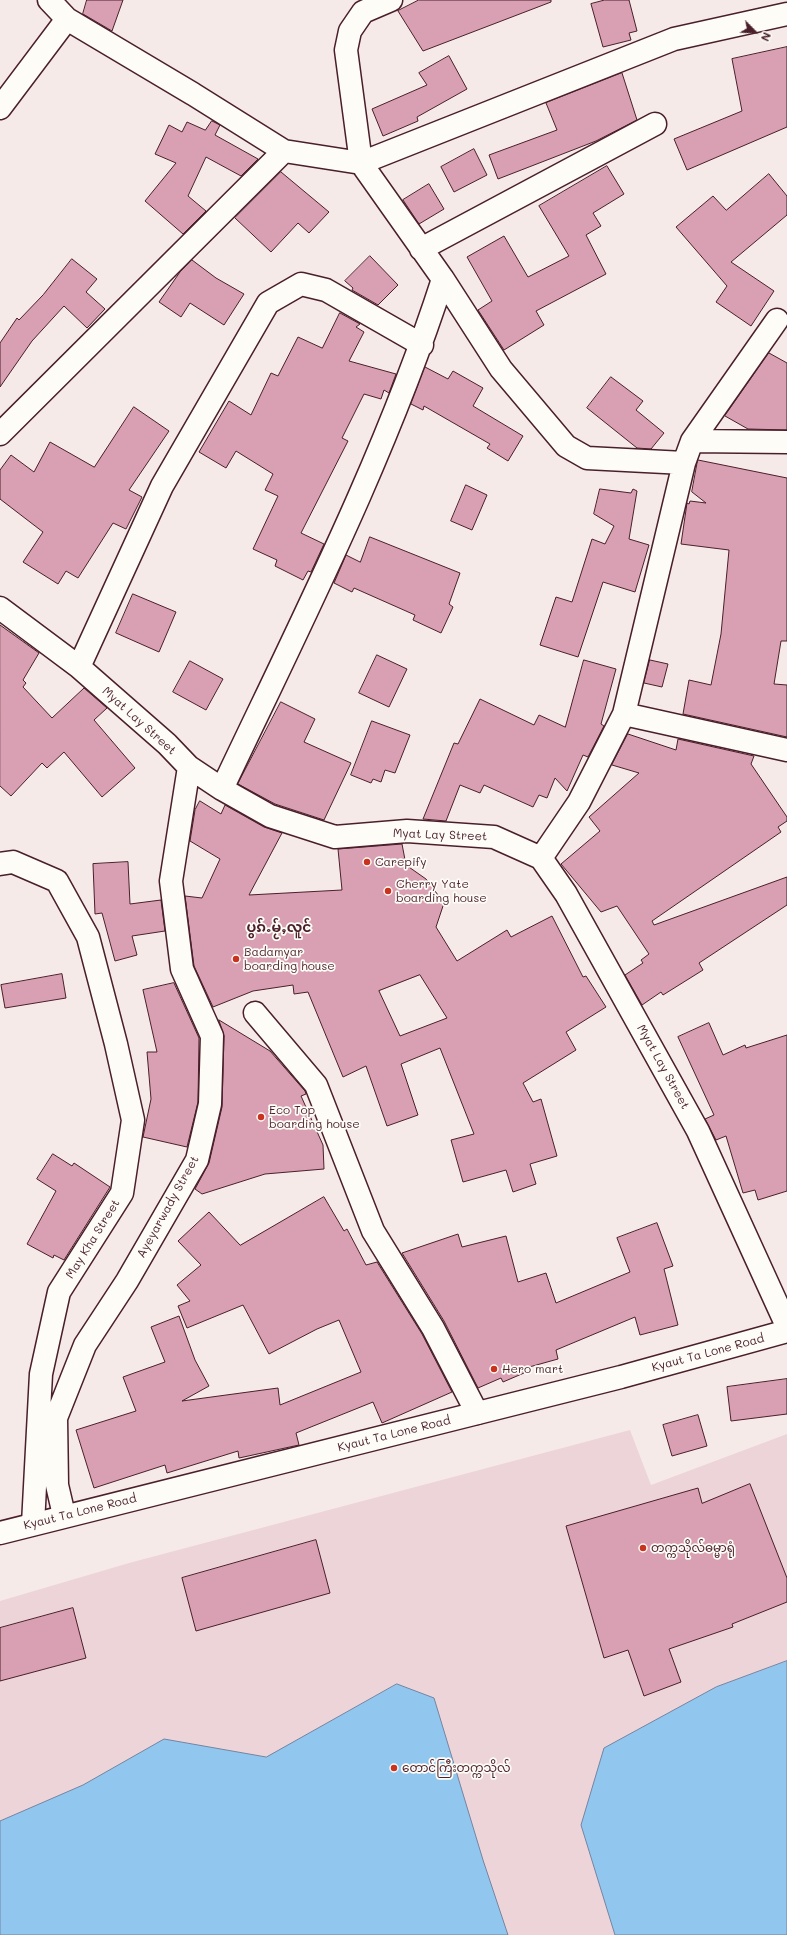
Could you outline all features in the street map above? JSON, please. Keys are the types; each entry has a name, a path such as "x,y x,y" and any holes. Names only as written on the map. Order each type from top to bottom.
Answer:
{"street":[{"path":"49,0 67,19 284,151 361,163 674,39 787,14"},
{"path":"386,1 363,12 350,31 346,50 361,163 443,279 502,369 566,446 587,458 684,463"},
{"path":"0,108 67,19"},
{"path":"421,249 655,124"},
{"path":"0,434 284,151"},
{"path":"222,789 361,495 422,345 443,279"},
{"path":"79,667 162,486 268,303 301,284 326,290 422,345"},
{"path":"541,858 579,802 624,714 684,463 692,441 776,320"},
{"path":"692,441 787,442"},
{"name":"Myat Lay Street","path":"0,608 79,667 167,744 189,767 222,789 270,816 335,837 407,831 494,837 541,858 566,894 698,1131 787,1326"},
{"path":"624,714 787,750"},
{"name":"Ayeyarwady Street","path":"64,1515 57,1485 56,1418 85,1345 127,1281 196,1160 210,1104 212,1036 182,969 171,881 189,767"},
{"name":"May Kha Street","path":"0,864 13,862 57,881 88,937 134,1120 122,1193 59,1292 41,1374 33,1524"},
{"path":"255,1013 316,1085 373,1231 433,1328 477,1413"},
{"name":"Kyaut Ta Lone Road","path":"0,1533 64,1515 621,1377 787,1331"}],"shaded area":[{"name":"တောင်ကြီးတက္ကသိုလ်","path":"630,1430 651,1485 787,1434 787,1935 0,1935 0,1601 129,1563"}],"water":[{"path":"787,1661 787,1935 615,1935 581,1825 604,1748 716,1687"},
{"path":"397,1684 434,1698 483,1860 508,1935 0,1935 0,1821 83,1785 164,1739 266,1757"}],"building":[{"path":"87,0 123,0 112,31 83,14"},
{"path":"419,0 551,0 551,2 423,51 398,11"},
{"path":"605,0 629,0 637,31 629,33 631,40 603,47 591,4"},
{"path":"787,47 787,127 687,170 674,139 742,111 732,59"},
{"path":"449,56 467,89 417,117 418,121 383,136 372,109 427,85 419,73"},
{"path":"622,73 637,120 596,141 498,179 489,155 557,130 546,103"},
{"path":"212,121 220,125 215,135 258,159 241,176 206,157 188,196 206,211 183,234 145,201 176,163 155,154 169,125 182,132 187,122 205,130"},
{"path":"474,149 487,175 454,192 441,167"},
{"path":"607,166 624,194 593,213 601,226 586,235 606,274 536,311 544,325 504,350 478,310 492,301 467,257 504,236 528,277 569,256 539,206"},
{"path":"281,172 329,212 309,233 298,223 271,252 235,218"},
{"path":"769,174 787,196 787,215 731,262 774,291 751,326 716,302 727,286 676,227 713,196 726,210"},
{"path":"429,184 444,209 419,224 403,200"},
{"path":"370,256 398,285 378,305 352,290 353,288 345,281"},
{"path":"72,259 97,279 86,292 105,309 87,328 64,306 32,341 0,387 0,343 17,318 19,320 43,295"},
{"path":"192,260 216,278 244,294 224,325 190,303 181,317 159,302 180,272"},
{"path":"340,313 360,324 356,327 364,332 349,361 396,374 389,393 384,390 381,399 364,394 342,438 348,441 301,533 324,544 311,572 308,571 303,580 275,566 277,560 253,549 278,496 265,490 273,474 236,451 226,468 199,452 229,401 251,415 271,373 278,376 298,337 322,348"},
{"path":"769,353 787,363 787,430 748,429 725,416"},
{"path":"425,367 448,379 453,371 483,388 473,406 523,436 508,461 487,448 490,444 424,406 423,410 411,404"},
{"path":"611,377 643,401 636,410 664,433 651,449 637,448 587,408"},
{"path":"134,407 169,431 129,490 142,497 126,529 113,523 78,578 66,571 58,584 23,562 43,532 0,499 0,470 11,455 34,472 50,442 94,467"},
{"path":"698,460 787,478 787,641 781,641 774,684 787,685 787,737 683,714 689,680 711,685 721,634 729,550 681,544 687,503 689,504 690,501 706,503 692,492"},
{"path":"466,485 487,495 472,530 451,521"},
{"path":"600,489 631,493 633,489 637,491 629,539 649,545 635,592 603,582 578,657 540,645 556,597 572,602 592,539 605,544 614,526 594,514"},
{"path":"370,537 460,573 449,604 453,607 441,633 413,620 415,615 354,588 352,592 334,583 346,555 360,562"},
{"path":"133,594 176,612 159,652 116,633"},
{"path":"0,625 39,653 23,680 26,683 23,687 52,718 84,688 107,708 94,720 135,768 102,797 64,752 47,768 42,763 11,796 0,786"},
{"path":"377,655 407,669 389,707 359,693"},
{"path":"584,660 616,669 601,724 604,726 588,757 583,755 567,791 555,778 547,798 539,795 533,807 484,785 480,793 460,785 446,821 423,819 454,743 458,744 480,699 534,725 539,715 565,727"},
{"path":"650,660 668,664 662,687 644,683"},
{"path":"190,661 223,679 206,710 173,692"},
{"path":"281,702 315,719 304,742 351,763 324,820 275,804 238,784"},
{"path":"372,721 410,735 395,773 385,770 381,782 373,779 371,783 351,775"},
{"path":"628,734 676,750 678,739 754,756 751,764 787,817 787,821 778,827 781,832 652,921 654,925 787,877 787,905 699,963 703,970 663,995 661,992 642,1005 625,975 643,963 641,960 649,954 617,906 601,912 561,864 600,831 589,817 639,773 612,765"},
{"path":"200,801 221,814 225,805 264,827 282,833 249,895 342,890 338,849 402,844 406,865 426,879 444,903 436,927 457,961 507,930 511,937 552,916 583,977 586,976 606,1007 566,1032 576,1050 523,1083 533,1102 541,1099 557,1156 530,1164 536,1184 513,1192 506,1170 463,1182 451,1140 474,1134 440,1048 401,1064 418,1115 387,1126 366,1066 343,1077 308,992 294,994 293,985 253,991 213,1007 194,966 185,896 202,898 220,859 190,841 195,810","holes":["420,975 447,1018 400,1036 379,991"]},
{"path":"128,862 130,904 161,900 165,931 132,936 137,955 115,961 102,913 95,914 93,864"},
{"path":"62,974 66,998 5,1008 1,985"},
{"path":"174,983 199,1038 198,1102 187,1147 143,1137 151,1099 147,1052 157,1052 143,990"},
{"name":"Eco Top boarding house","path":"219,1020 270,1051 305,1091 306,1094 301,1096 323,1145 324,1169 265,1174 202,1194 195,1189 209,1163 222,1107 224,1036"},
{"path":"709,1023 723,1055 745,1045 746,1048 787,1035 787,1191 758,1200 755,1190 743,1193 726,1136 716,1140 705,1119 714,1115 678,1037"},
{"path":"53,1154 72,1166 74,1163 110,1187 64,1260 54,1255 53,1258 27,1244 56,1191 37,1179"},
{"path":"324,1197 344,1231 347,1229 366,1265 377,1262 422,1334 452,1392 382,1423 373,1402 296,1433 299,1445 239,1458 238,1451 167,1473 165,1465 94,1488 76,1430 136,1411 123,1377 165,1362 151,1327 179,1316 195,1360 209,1386 182,1401 278,1388 280,1405 361,1372 339,1320 317,1329 269,1354 243,1305 187,1328 178,1306 190,1301 177,1285 201,1265 178,1241 209,1212 240,1245"},
{"path":"657,1223 673,1266 664,1269 678,1325 640,1335 635,1317 556,1350 558,1359 522,1369 524,1373 503,1382 501,1378 478,1388 444,1321 402,1253 458,1234 462,1247 506,1236 518,1282 546,1273 556,1303 630,1272 617,1238"},
{"path":"787,1379 787,1414 731,1421 727,1387"},
{"path":"698,1415 707,1446 672,1456 663,1425"},
{"path":"750,1484 787,1578 787,1602 732,1624 733,1627 669,1649 681,1682 644,1696 628,1650 604,1658 566,1526 698,1488 702,1503"},
{"path":"316,1540 330,1593 196,1631 182,1578"},
{"path":"73,1608 86,1658 0,1681 0,1628"}],"place":[{"name":"Carepify","path":"367,862"},
{"name":"Cherry Yate boarding house","path":"388,891"},
{"name":"Badamyar boarding house","path":"236,959"},
{"name":"Eco Top boarding house","path":"261,1117"},
{"name":"Hero mart","path":"494,1369"},
{"name":"တက္ကသိုလ်ဓမ္မာရုံ","path":"643,1548"},
{"name":"တောင်ကြီးတက္ကသိုလ်","path":"394,1768"}],"district":[{"name":"ပွၵ်ႉမႂ်ႇလူင်","path":"279,928"}]}
